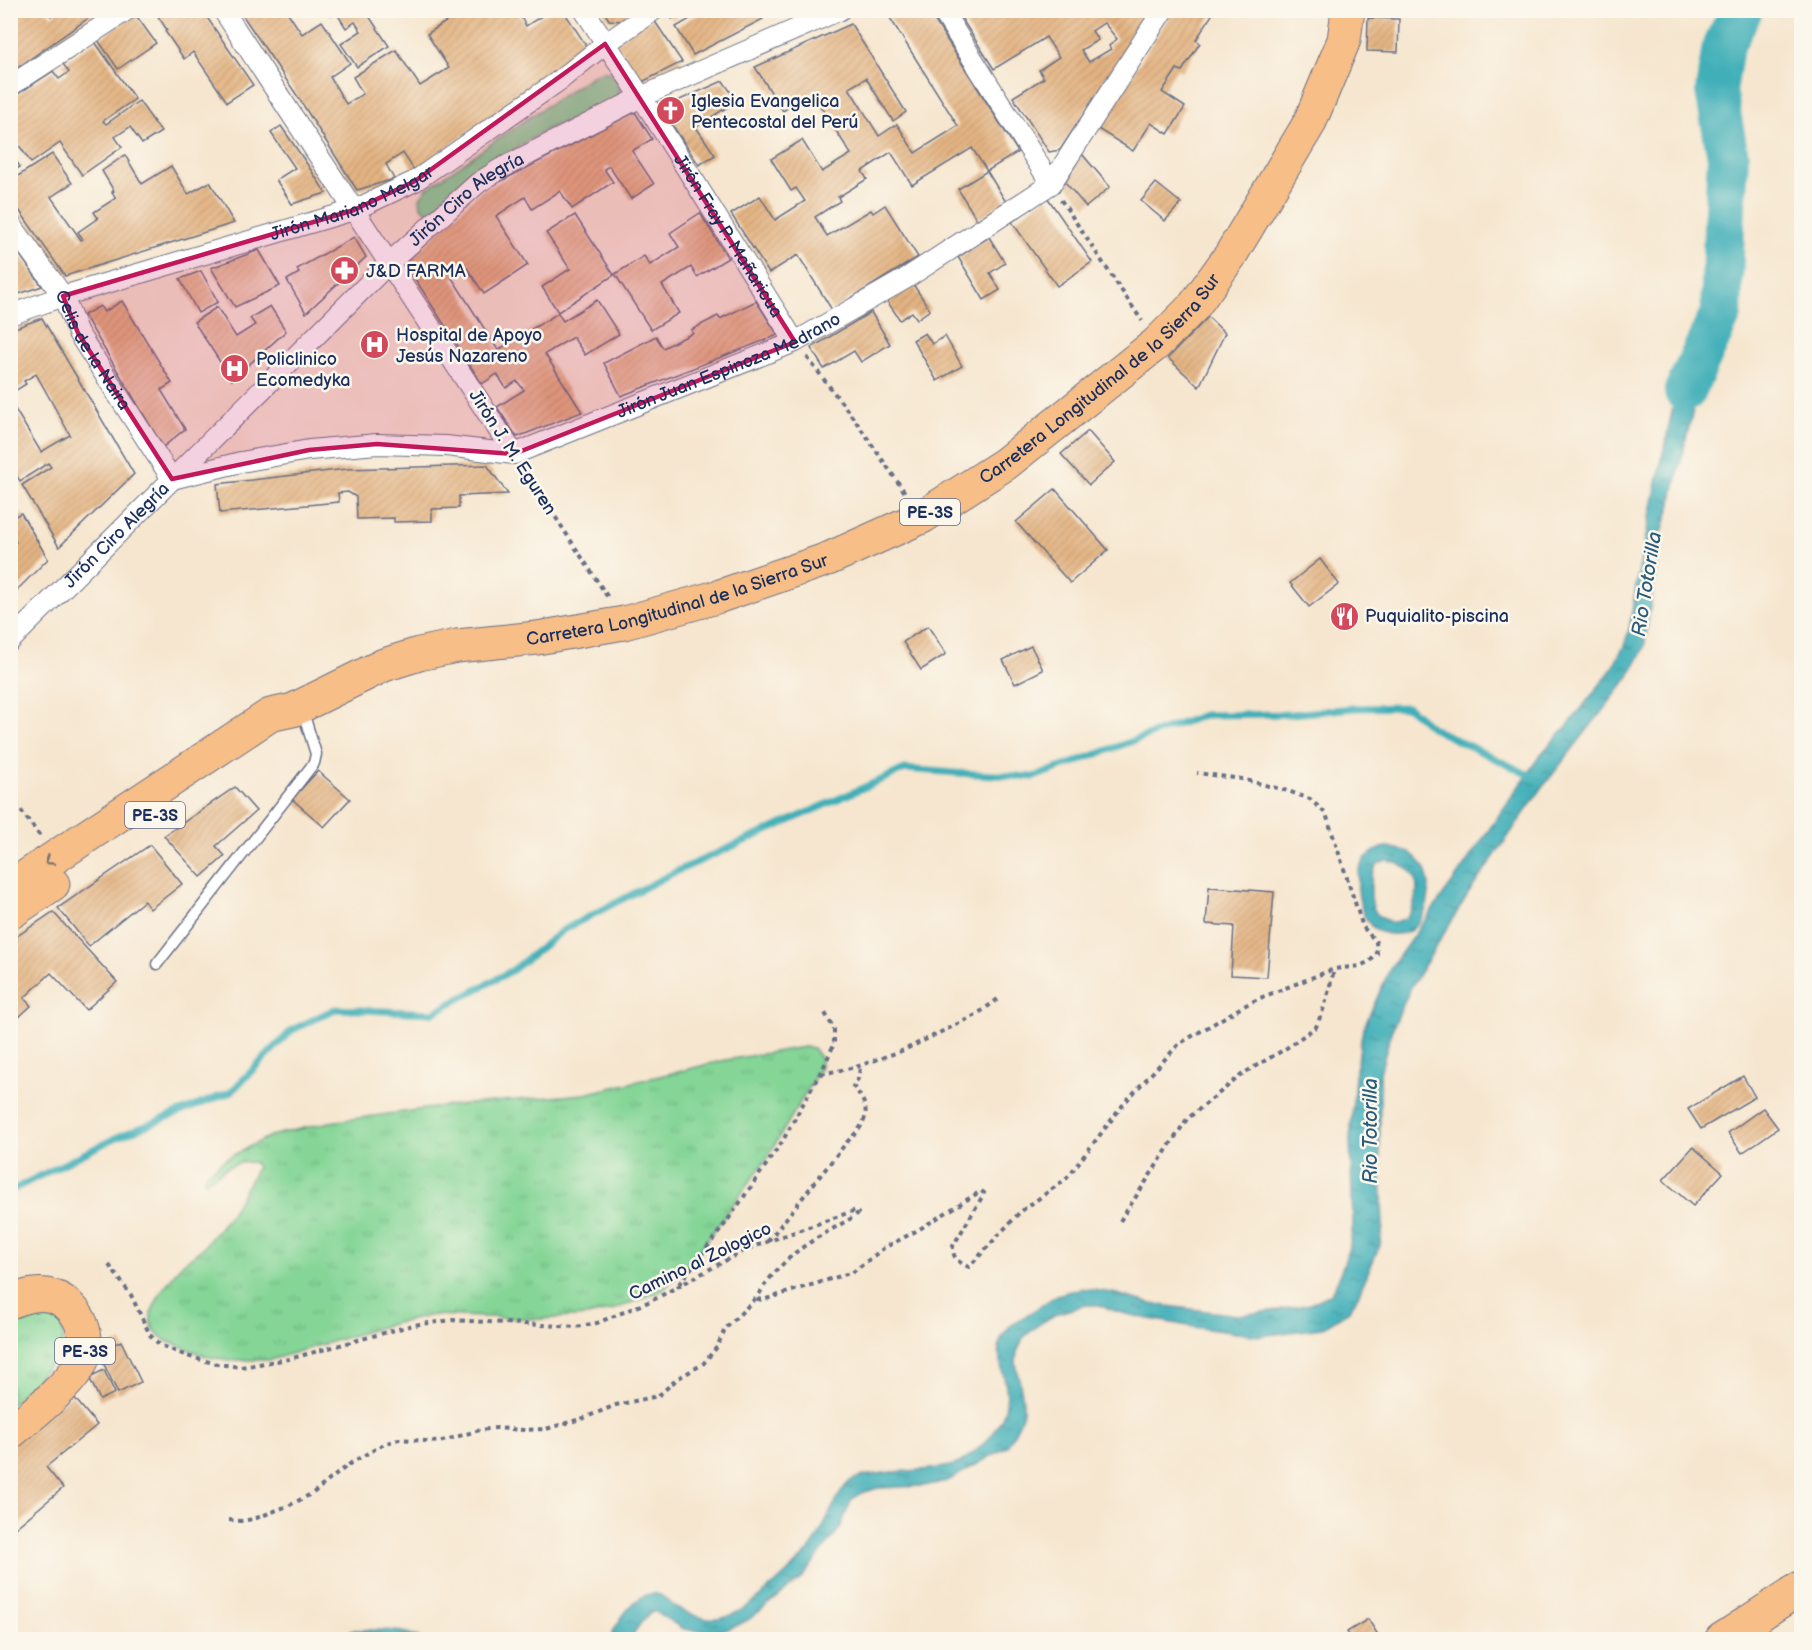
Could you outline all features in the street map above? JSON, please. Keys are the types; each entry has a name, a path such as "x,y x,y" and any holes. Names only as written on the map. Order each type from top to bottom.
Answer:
{"highway":[{"name":"Carretera Longitudinal de la Sierra Sur","path":"297,708 384,665 419,654 457,646 537,638 624,623 720,596 828,559 922,517 1005,464 1156,344 1194,306 1230,256 1309,124 1344,40 1348,10"},
{"name":"PE-3S","path":"11,905 56,857 270,714 297,708"},
{"name":"PE-3S","path":"11,905 280,729 297,708"},
{"name":"PE-3S","path":"10,1302 24,1296 46,1295 56,1298 69,1305 81,1323 86,1340 85,1353 78,1368 60,1388 10,1433"},
{"path":"1721,1640 1802,1587"}],"street":[{"path":"10,86 127,10"},
{"name":"Jirón J. M. Eguren","path":"223,10 514,454"},
{"name":"Jirón Fray P. Mañaricua","path":"584,10 795,342"},
{"name":"Jirón Mariano Melgar","path":"10,315 63,296 354,210 415,181 560,80 605,44 654,10"},
{"name":"Jirón Ciro Alegría","path":"10,641 389,263 477,183 500,168 641,98 840,10"},
{"path":"942,10 1051,184"},
{"name":"Jirón Juan Espinoza Medrano","path":"172,479 241,462 309,450 377,444 446,446 514,454 795,342 905,279 1051,184 1163,10"},
{"name":"Celis de la Naira","path":"10,223 63,296 78,333 172,479"}],"lane":[{"path":"157,964 314,763 316,754 297,708"}],"path":[{"path":"1051,184 1156,344"},
{"path":"795,342 857,423 922,517"},
{"name":"Jirón J. M. Eguren","path":"514,454 624,623"},
{"path":"229,1520 254,1519 290,1504 313,1493 351,1463 384,1444 399,1439 439,1442 480,1430 496,1428 546,1429 584,1418 616,1405 658,1396 677,1379 703,1364 717,1347 725,1329 757,1297 763,1300 853,1272 884,1248 981,1191 984,1193 953,1246 952,1253 955,1259 969,1267 1020,1212 1066,1179 1126,1101 1179,1044 1242,1006 1334,969 1360,966 1370,961 1377,954 1376,942 1363,927 1326,814 1310,799 1288,791 1242,779 1197,772"},
{"path":"10,796 56,857"},
{"path":"1120,1221 1187,1119 1244,1073 1285,1049 1316,1027 1325,1005 1334,969"},
{"path":"820,1074 860,1066 904,1050 976,1015 998,999"},
{"path":"676,1287 725,1224 782,1142 820,1074 834,1044 834,1029 825,1013"},
{"path":"767,1242 846,1142 858,1131 866,1114 866,1106 853,1086 859,1077 860,1066"},
{"name":"Camino al Zologico","path":"109,1265 131,1296 150,1335 160,1345 187,1356 217,1364 241,1367 289,1359 414,1325 453,1320 576,1327 597,1323 653,1300 747,1249 854,1210 858,1212 798,1251 763,1286 757,1297"}],"highlighted area":[{"path":"605,44 795,342 514,454 377,444 309,450 172,479 78,333 63,296 354,210 415,181"}],"green space":[{"path":"604,71 614,74 618,81 619,103 551,127 473,178 437,210 427,212 421,207 420,198 426,189 522,122 595,74"},
{"path":"804,1047 813,1048 821,1059 821,1067 767,1158 688,1266 663,1290 613,1310 587,1316 540,1319 433,1315 388,1325 270,1360 229,1360 209,1357 166,1341 153,1329 151,1313 161,1292 181,1265 204,1247 232,1212 257,1168 254,1162 238,1164 228,1167 205,1181 207,1173 224,1160 270,1136 330,1122 447,1106 585,1094 726,1060"},
{"path":"40,1312 54,1316 63,1324 63,1342 57,1357 11,1405 10,1325 25,1315"}],"water":[{"path":"1696,338 1716,340 1700,380 1671,504 1662,532 1644,648 1628,678 1542,788 1470,891 1411,987 1391,1032 1380,1073 1383,1227 1380,1245 1349,1311 1322,1328 1260,1336 1144,1318 1099,1305 1085,1305 1056,1314 1023,1338 1017,1352 1016,1363 1023,1399 1023,1412 1007,1447 948,1481 924,1486 878,1488 852,1499 840,1528 801,1579 748,1620 729,1629 709,1632 683,1629 654,1611 643,1620 630,1639 610,1639 629,1608 644,1596 652,1594 660,1595 675,1607 699,1617 717,1619 734,1614 760,1597 803,1556 815,1542 842,1491 852,1480 871,1474 942,1468 959,1463 966,1458 990,1437 1004,1414 1007,1394 999,1357 1001,1339 1009,1327 1057,1295 1081,1288 1113,1293 1152,1304 1238,1315 1310,1304 1331,1294 1350,1244 1353,1225 1350,1139 1355,1076 1363,1029 1391,967 1541,754 1569,724 1609,673 1624,646 1676,392"},
{"path":"1386,847 1403,850 1420,861 1429,886 1427,904 1420,921 1404,933 1389,934 1374,929 1365,918 1360,903 1358,879 1361,865 1368,856","holes":["1386,861 1407,868 1415,878 1417,892 1408,916 1393,923 1376,913 1372,903 1371,889 1372,875 1377,865"]},
{"path":"354,1630 397,1631 422,1639 329,1639"}],"building":[{"path":"10,10 47,10 51,16 60,10 100,10 10,73"},
{"path":"154,10 202,10 253,85 227,102 193,52 184,59"},
{"path":"239,10 286,10 302,34 322,21 350,63 330,77 346,104 363,94 353,77 396,50 420,86 449,68 427,34 464,10 517,10 526,26 548,12 547,10 563,10 589,50 414,170 403,153 386,164 394,179 357,190"},
{"path":"328,10 365,10 389,46 357,67 341,44 361,31 355,22 346,28 336,12 331,15"},
{"path":"603,10 638,10 623,21 609,20"},
{"path":"667,10 687,10 672,19"},
{"path":"701,10 769,10 761,15 763,19 693,55 676,27 702,12"},
{"path":"885,10 928,10 1018,152 987,171 972,148 912,185 891,152 862,171 867,179 838,197 840,201 815,217 827,236 871,210 873,213 885,205 918,257 832,310 798,255 769,273 731,214 760,196 775,220 805,201 796,188 791,191 771,159 802,140 822,172 851,154 812,93 783,111 755,67 851,24 906,112 893,121 866,78 849,88 879,136 897,124 915,153 958,126"},
{"path":"956,10 1152,10 1060,150 1049,152 1013,97 1044,78 1039,70 1059,57 1046,37 994,69","holes":["1104,23 1117,39 1109,46 1111,49 1089,62 1081,50 1098,40 1092,31"]},
{"path":"1173,10 1215,10 1196,40 1200,43 1182,71 1177,69 1162,92 1185,107 1168,134 1151,123 1133,151 1098,129"},
{"path":"1376,10 1421,10 1421,16 1376,15"},
{"path":"135,14 156,43 118,69 98,40"},
{"path":"652,17 682,62 642,82 615,41"},
{"path":"1368,18 1399,19 1398,52 1367,51"},
{"path":"95,42 135,99 103,121 106,124 139,101 161,132 142,144 130,127 115,137 122,147 82,175 60,143 31,163 10,132 10,99 53,71 59,79 69,72 63,64"},
{"path":"723,81 737,101 696,127 715,155 699,165 661,108"},
{"path":"635,112 652,139 632,151 654,184 631,199 609,166 604,169 613,182 572,209 560,191 532,209 525,197 496,216 528,265 484,294 467,268 452,278 498,350 558,313 563,321 597,300 619,334 585,355 573,337 545,354 582,412 517,437 497,407 524,390 517,381 506,388 497,374 482,384 405,263 480,192"},
{"path":"281,126 326,193 292,204 276,180 295,168 271,133"},
{"path":"10,152 20,167 10,173"},
{"path":"52,154 72,183 51,197 81,240 83,239 78,232 98,218 94,212 116,198 102,171 125,155 142,184 171,166 188,194 210,182 234,223 65,276 10,197 10,181"},
{"path":"1082,154 1110,187 1086,207 1065,182"},
{"path":"987,171 1006,202 977,220 958,189"},
{"path":"1156,183 1181,203 1165,221 1141,201"},
{"path":"1047,197 1092,262 1057,286 1012,222"},
{"path":"700,213 728,258 697,277 691,267 662,285 679,313 651,330 615,274 644,256 650,265 679,247 670,233"},
{"path":"575,215 614,275 558,312 542,287 570,269 546,233"},
{"path":"354,237 366,257 306,313 287,280 299,273 297,269"},
{"path":"989,237 1005,263 990,273 1000,290 984,300 958,257"},
{"path":"10,241 42,286 10,297"},
{"path":"259,250 280,286 235,307 211,268"},
{"path":"201,271 218,302 198,313 180,279"},
{"path":"913,284 930,310 917,319 912,312 900,320 887,301"},
{"path":"122,301 172,383 161,390 185,429 163,447 84,315 100,306 104,312"},
{"path":"756,301 778,335 621,396 604,363 656,336 663,348 693,333 691,330 718,316 720,319"},
{"path":"270,306 286,331 232,380 194,322 217,307 236,337 255,325 250,318"},
{"path":"871,312 890,344 861,362 854,351 824,369 811,348"},
{"path":"1208,317 1225,333 1199,387 1168,358"},
{"path":"42,318 134,474 59,547 22,485 51,467 48,463 20,481 10,465 10,401 41,452 70,435 36,374 24,381 26,384 10,394 10,330"},
{"path":"925,333 932,344 945,336 962,366 937,381 913,340"},
{"path":"1088,431 1115,462 1089,485 1061,454"},
{"path":"487,465 508,494 459,496 459,508 432,509 432,521 394,522 394,518 357,519 356,497 348,492 338,493 339,502 220,513 217,484 347,469"},
{"path":"1055,489 1108,550 1070,583 1016,522"},
{"path":"21,513 48,559 10,597 10,546 16,542 10,533 10,519"},
{"path":"1320,559 1339,584 1309,607 1290,583"},
{"path":"928,626 946,654 921,670 903,642"},
{"path":"1031,646 1043,670 1015,684 1003,660"},
{"path":"318,771 350,799 324,827 292,799"},
{"path":"235,787 256,811 216,846 225,856 201,877 164,836"},
{"path":"150,845 182,884 150,909 144,901 89,946 58,908"},
{"path":"1209,887 1274,892 1267,977 1231,975 1234,926 1206,924"},
{"path":"53,912 117,982 86,1010 51,973 24,998 31,1006 10,1025 10,941"},
{"path":"1743,1076 1755,1097 1701,1129 1688,1109"},
{"path":"1763,1108 1778,1128 1742,1153 1728,1133"},
{"path":"1693,1147 1723,1173 1693,1206 1663,1180"},
{"path":"121,1341 141,1382 118,1393 98,1352"},
{"path":"104,1370 115,1393 100,1400 89,1377"},
{"path":"72,1395 97,1425 46,1467 63,1488 14,1529 10,1525 10,1445"},
{"path":"1368,1619 1380,1638 1352,1640 1347,1632"}],"waterway":[{"name":"Rio Totorilla","path":"1685,391 1721,313 1728,157 1716,91 1723,46 1742,10"},
{"path":"10,1191 115,1138 231,1092 292,1030 335,1009 433,1013 513,970 563,930 673,873 905,769 1034,777 1204,715 1292,714 1353,708 1408,707 1432,728 1535,778"}],"place":[{"name":"Iglesia Evangelica Pentecostal del Perú","path":"670,111"},
{"name":"J&D FARMA","path":"345,271"},
{"name":"Hospital de Apoyo Jesús Nazareno","path":"375,345"},
{"name":"Policlinico Ecomedyka","path":"235,369"},
{"name":"Puquialito-piscina","path":"1344,616"}]}
